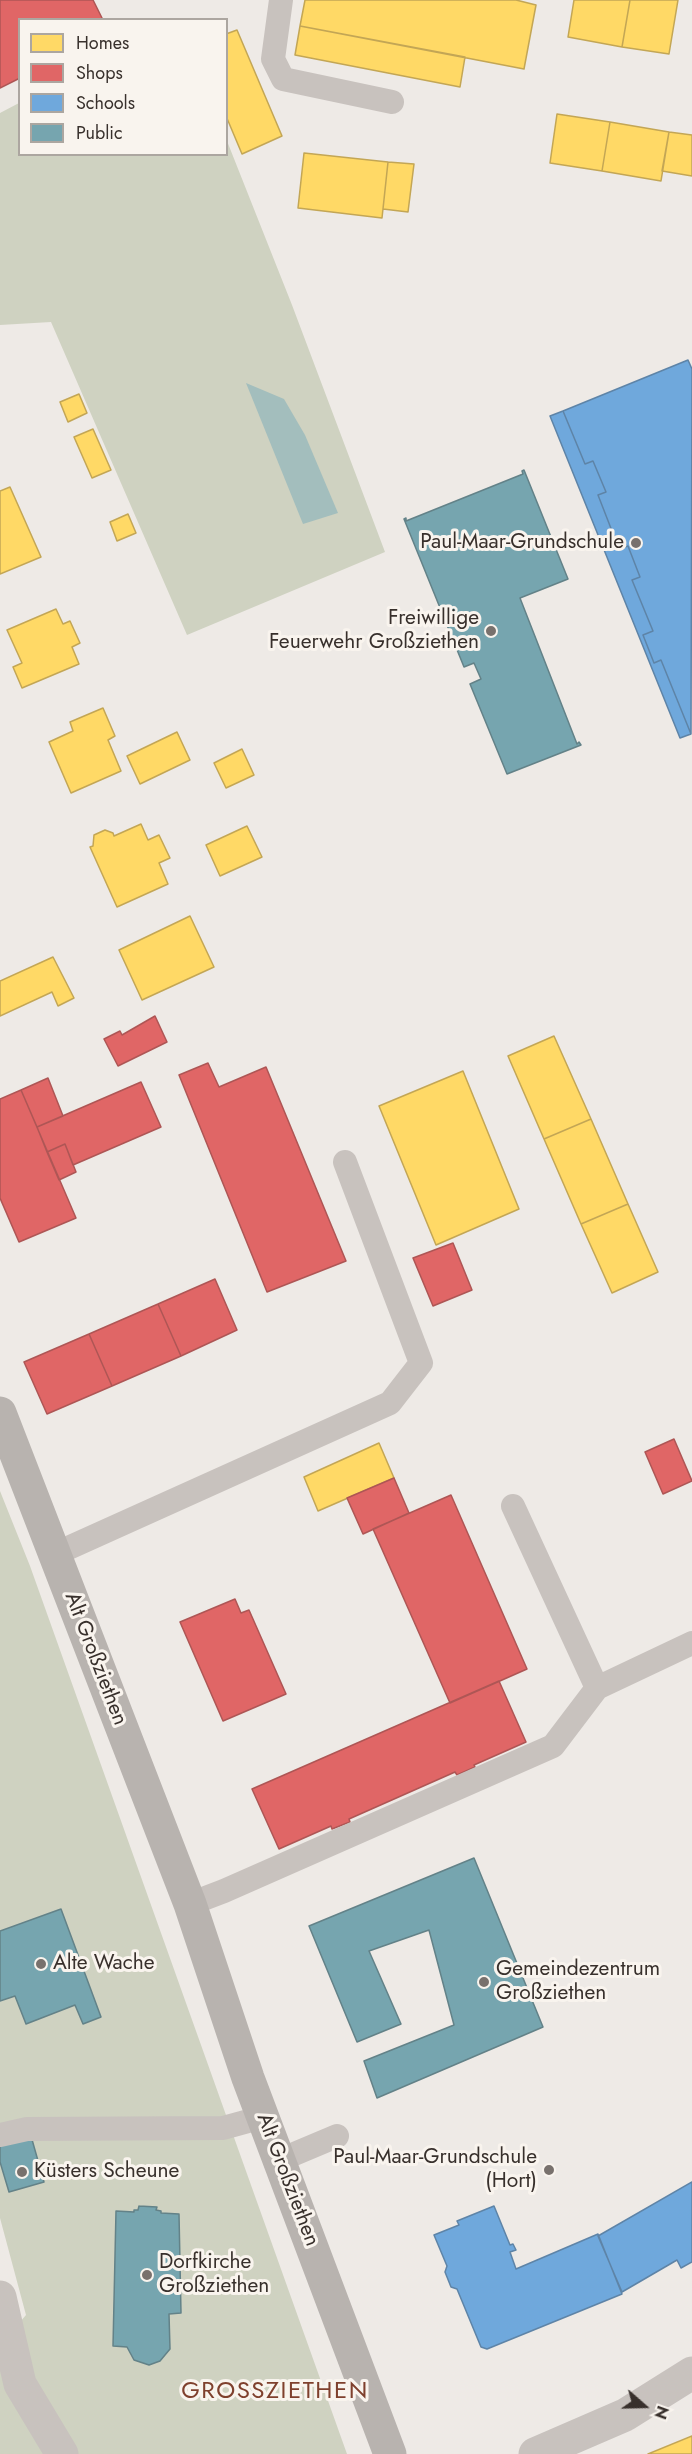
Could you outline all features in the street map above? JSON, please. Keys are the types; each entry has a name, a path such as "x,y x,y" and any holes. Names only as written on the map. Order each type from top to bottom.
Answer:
{"street":[{"name":"Alt Großziethen","path":"0,1413 190,1904 248,2078 390,2454"},
{"path":"0,2297 20,2384 62,2454"},
{"path":"535,2454 625,2415 692,2373"}],"lane":[{"path":"281,0 273,59 283,79 393,102"},
{"path":"55,1554 390,1403 421,1363 345,1162"},
{"path":"513,1506 597,1688"},
{"path":"190,1904 553,1746 597,1688 692,1643"},
{"path":"0,2135 27,2129 223,2128 263,2117"},
{"path":"280,2160 337,2136"}],"green space":[{"path":"18,104 18,156 228,156 228,144 292,305 385,552 187,635 51,322 0,325 0,113"},
{"path":"0,1491 30,1566 347,2454 0,2454 0,2345 26,2315 0,2218"}],"water":[{"path":"246,383 284,399 305,435 338,513 303,524"}],"building: Homes":[{"path":"305,0 516,0 536,5 524,69 300,26"},
{"path":"574,0 630,0 622,47 568,37"},
{"path":"630,0 678,0 669,54 622,47"},
{"path":"300,26 465,57 460,87 295,55"},
{"path":"237,30 282,136 242,154 228,121 228,33"},
{"path":"557,114 610,122 602,171 550,163"},
{"path":"610,122 669,132 661,181 602,171"},
{"path":"669,132 692,135 692,176 662,171"},
{"path":"304,153 388,162 382,218 298,208"},
{"path":"388,162 414,164 408,212 383,209"},
{"path":"79,394 87,413 68,422 60,402"},
{"path":"93,429 111,470 92,478 74,437"},
{"path":"10,487 41,557 0,574 0,491"},
{"path":"128,514 136,533 117,541 110,522"},
{"path":"56,609 63,624 70,621 80,643 72,647 79,664 22,688 13,667 22,663 7,630"},
{"path":"103,708 115,736 108,740 121,771 71,793 49,742 73,731 70,722"},
{"path":"177,732 190,760 140,784 127,756"},
{"path":"242,749 254,775 226,788 214,763"},
{"path":"141,824 148,840 159,835 170,858 159,863 168,884 117,907 90,847 93,846 94,835 105,830 113,833 114,836"},
{"path":"247,826 262,857 220,876 206,845"},
{"path":"190,916 214,967 142,1000 119,950"},
{"path":"53,957 74,998 58,1006 52,992 0,1016 0,981"},
{"path":"554,1036 591,1119 544,1139 508,1056"},
{"path":"463,1071 519,1209 436,1245 379,1106"},
{"path":"591,1119 628,1204 581,1224 544,1139"},
{"path":"628,1204 658,1272 612,1293 581,1224"},
{"path":"379,1443 394,1478 318,1511 304,1477"},
{"path":"692,2436 692,2454 648,2454"}],"building: Shops":[{"path":"0,0 93,0 102,18 18,18 18,79 0,88"},
{"path":"155,1016 167,1042 118,1066 104,1039 120,1031 122,1035"},
{"path":"208,1063 219,1087 266,1067 346,1261 267,1292 179,1075"},
{"path":"48,1078 63,1116 37,1127 21,1090"},
{"path":"141,1082 161,1127 73,1165 65,1144 47,1152 37,1127"},
{"path":"21,1090 76,1218 19,1242 0,1198 0,1099"},
{"path":"65,1144 76,1172 59,1180 47,1152"},
{"path":"453,1243 472,1290 433,1306 413,1258"},
{"path":"215,1279 237,1330 181,1356 158,1304"},
{"path":"158,1304 181,1356 112,1386 89,1334"},
{"path":"89,1334 112,1386 47,1414 24,1362"},
{"path":"674,1439 692,1481 663,1494 645,1452"},
{"path":"394,1478 409,1513 363,1534 347,1498"},
{"path":"451,1495 527,1669 450,1703 373,1529"},
{"path":"235,1599 241,1613 249,1610 286,1694 223,1721 180,1622"},
{"path":"499,1681 526,1742 457,1775 455,1772 349,1819 350,1822 332,1829 331,1826 279,1849 252,1789"}],"building: Schools":[{"path":"688,360 692,369 691,734 661,660 654,663 643,635 653,631 632,580 640,577 628,546 619,549 598,495 606,492 593,461 585,464 563,411"},
{"path":"563,411 585,464 593,461 606,492 598,495 619,549 628,546 640,577 632,580 653,631 643,635 654,663 661,660 691,734 680,738 550,416"},
{"path":"692,2182 692,2262 681,2268 677,2260 622,2292 598,2236"},
{"path":"494,2206 510,2245 513,2244 516,2250 510,2252 516,2269 598,2234 622,2294 487,2349 481,2347 457,2289 451,2287 445,2272 447,2266 434,2235 459,2225 457,2221"}],"building: Public":[{"name":"Freiwillige Feuerwehr Großziethen","path":"524,470 568,579 520,598 577,744 579,742 581,745 507,774 470,684 481,679 474,663 464,667 404,519 406,518 406,521 523,474"},
{"name":"Gemeindezentrum Großziethen","path":"474,1858 543,2027 377,2098 364,2061 454,2025 429,1930 369,1951 401,2024 357,2042 309,1926"},
{"name":"Alte Wache","path":"61,1909 101,2017 83,2024 75,2005 26,2024 15,1996 0,2001 0,1931"},
{"name":"Küsters Scheune","path":"31,2136 44,2182 9,2192 0,2162 0,2145"},
{"name":"Dorfkirche Großziethen","path":"139,2206 157,2207 156,2210 161,2213 179,2214 181,2313 169,2314 170,2349 160,2361 149,2365 134,2360 127,2347 113,2346 116,2211 134,2212"}],"place":[{"name":"Paul-Maar-Grundschule","path":"636,543"},
{"name":"Freiwillige Feuerwehr Großziethen","path":"491,631"},
{"name":"Alte Wache","path":"41,1964"},
{"name":"Gemeindezentrum Großziethen","path":"484,1982"},
{"name":"Paul-Maar-Grundschule (Hort)","path":"549,2170"},
{"name":"Küsters Scheune","path":"22,2172"},
{"name":"Dorfkirche Großziethen","path":"147,2275"}],"district":[{"name":"GROSSZIETHEN","path":"275,2392"}]}
